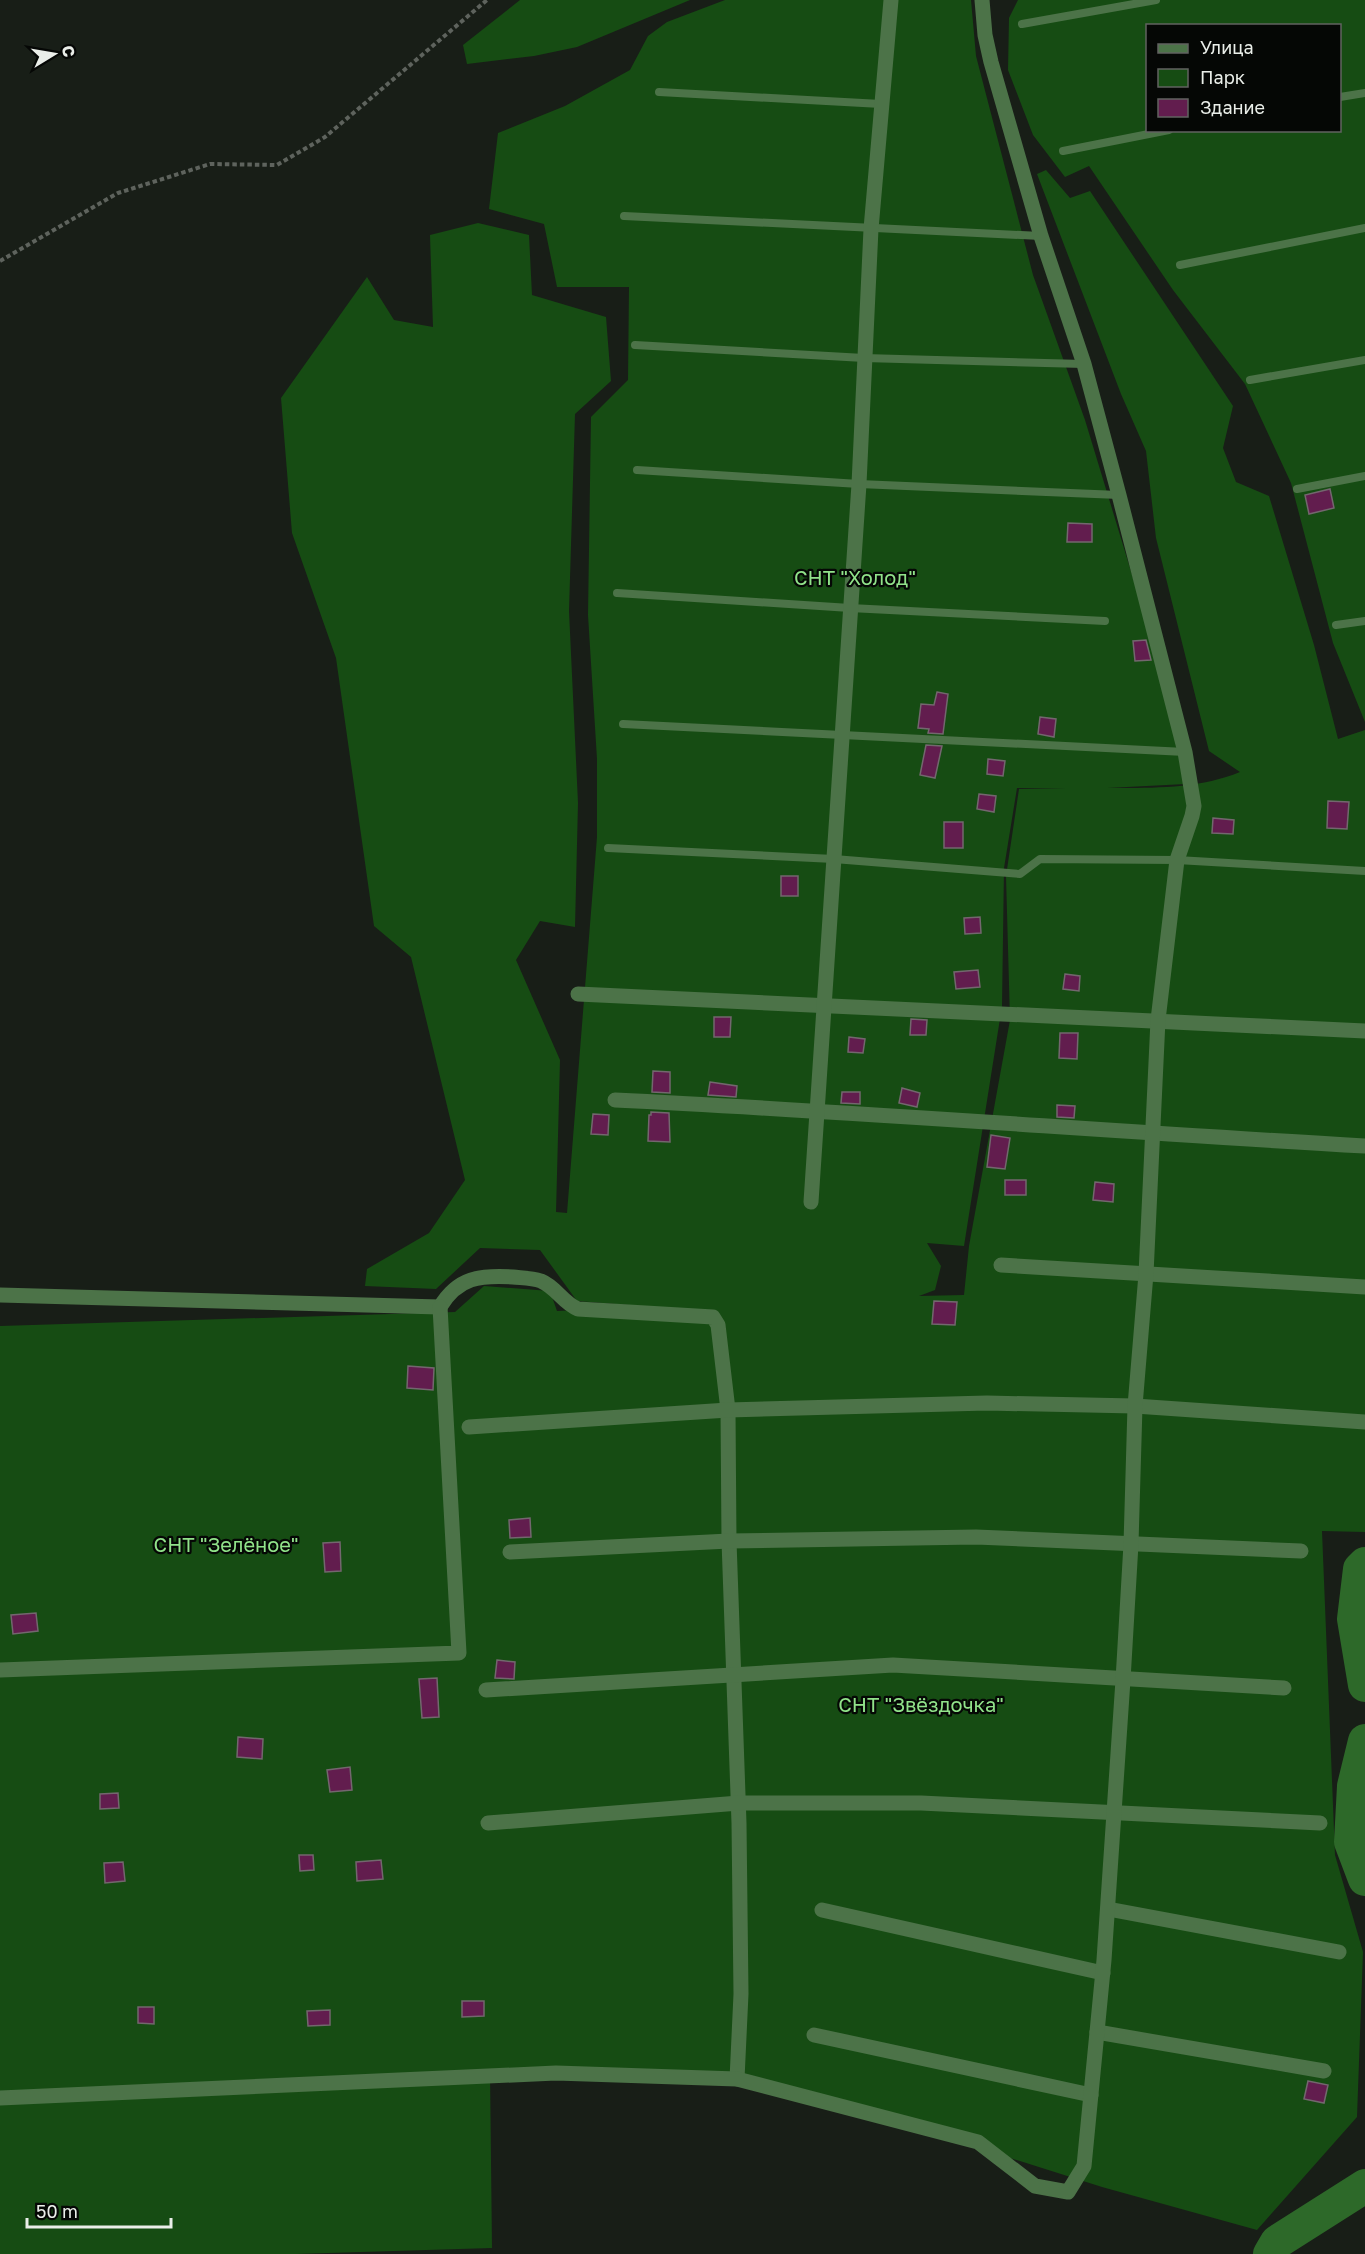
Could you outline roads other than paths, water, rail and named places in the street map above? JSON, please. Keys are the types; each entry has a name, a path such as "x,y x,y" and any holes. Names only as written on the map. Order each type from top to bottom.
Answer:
{"street":[{"path":"811,1202 858,483 871,229 891,0"},
{"path":"0,2098 556,2073 737,2079 978,2142 1035,2187 1068,2192 1084,2166 1103,1972 1123,1680 1158,1020 1177,860 1194,806 1185,752 1119,495 1083,364 1041,236 987,50 982,0"},
{"path":"578,994 1365,1031"},
{"path":"615,1100 817,1110 1152,1134 1365,1146"},
{"path":"1001,1265 1365,1287"},
{"path":"0,1670 459,1653 440,1307 447,1295 474,1278 488,1276 529,1278 541,1281 553,1289 568,1305 578,1309 713,1317 718,1325 728,1410 729,1541 739,1803 741,1994 737,2079"},
{"path":"0,1295 440,1307"},
{"path":"469,1427 728,1410 987,1403 1136,1406 1365,1422"},
{"path":"510,1552 729,1541 976,1537 1301,1551"},
{"path":"486,1690 893,1665 1284,1688"},
{"path":"488,1823 739,1803 921,1803 1320,1823"},
{"path":"1108,1909 1339,1952"},
{"path":"822,1910 1103,1972"},
{"path":"1097,2032 1324,2071"},
{"path":"814,2035 1091,2095"}],"lane":[{"path":"1022,24 1156,0"},
{"path":"659,92 881,104"},
{"path":"1341,98 1365,93"},
{"path":"1063,151 1159,132"},
{"path":"624,216 1041,236"},
{"path":"1180,265 1365,228"},
{"path":"635,345 864,358 1083,364"},
{"path":"1250,380 1365,360"},
{"path":"637,470 1119,495"},
{"path":"1297,489 1365,476"},
{"path":"617,592 850,608 1105,621"},
{"path":"1336,625 1365,621"},
{"path":"623,724 841,733 1185,752"},
{"path":"608,849 834,859 1020,874 1040,859 1177,860 1365,871"}],"waterway":[{"path":"1365,1564 1360,1569 1354,1619 1365,1685"},
{"path":"1365,1741 1354,1786 1351,1842 1365,1879"},
{"path":"1270,2254 1277,2242 1365,2186"}],"park label":[{"name":"СНТ \"Холод\"","path":"855,577"},
{"name":"СНТ \"Зелёное\"","path":"226,1544"},
{"name":"СНТ \"Звёздочка\"","path":"921,1704"}]}
